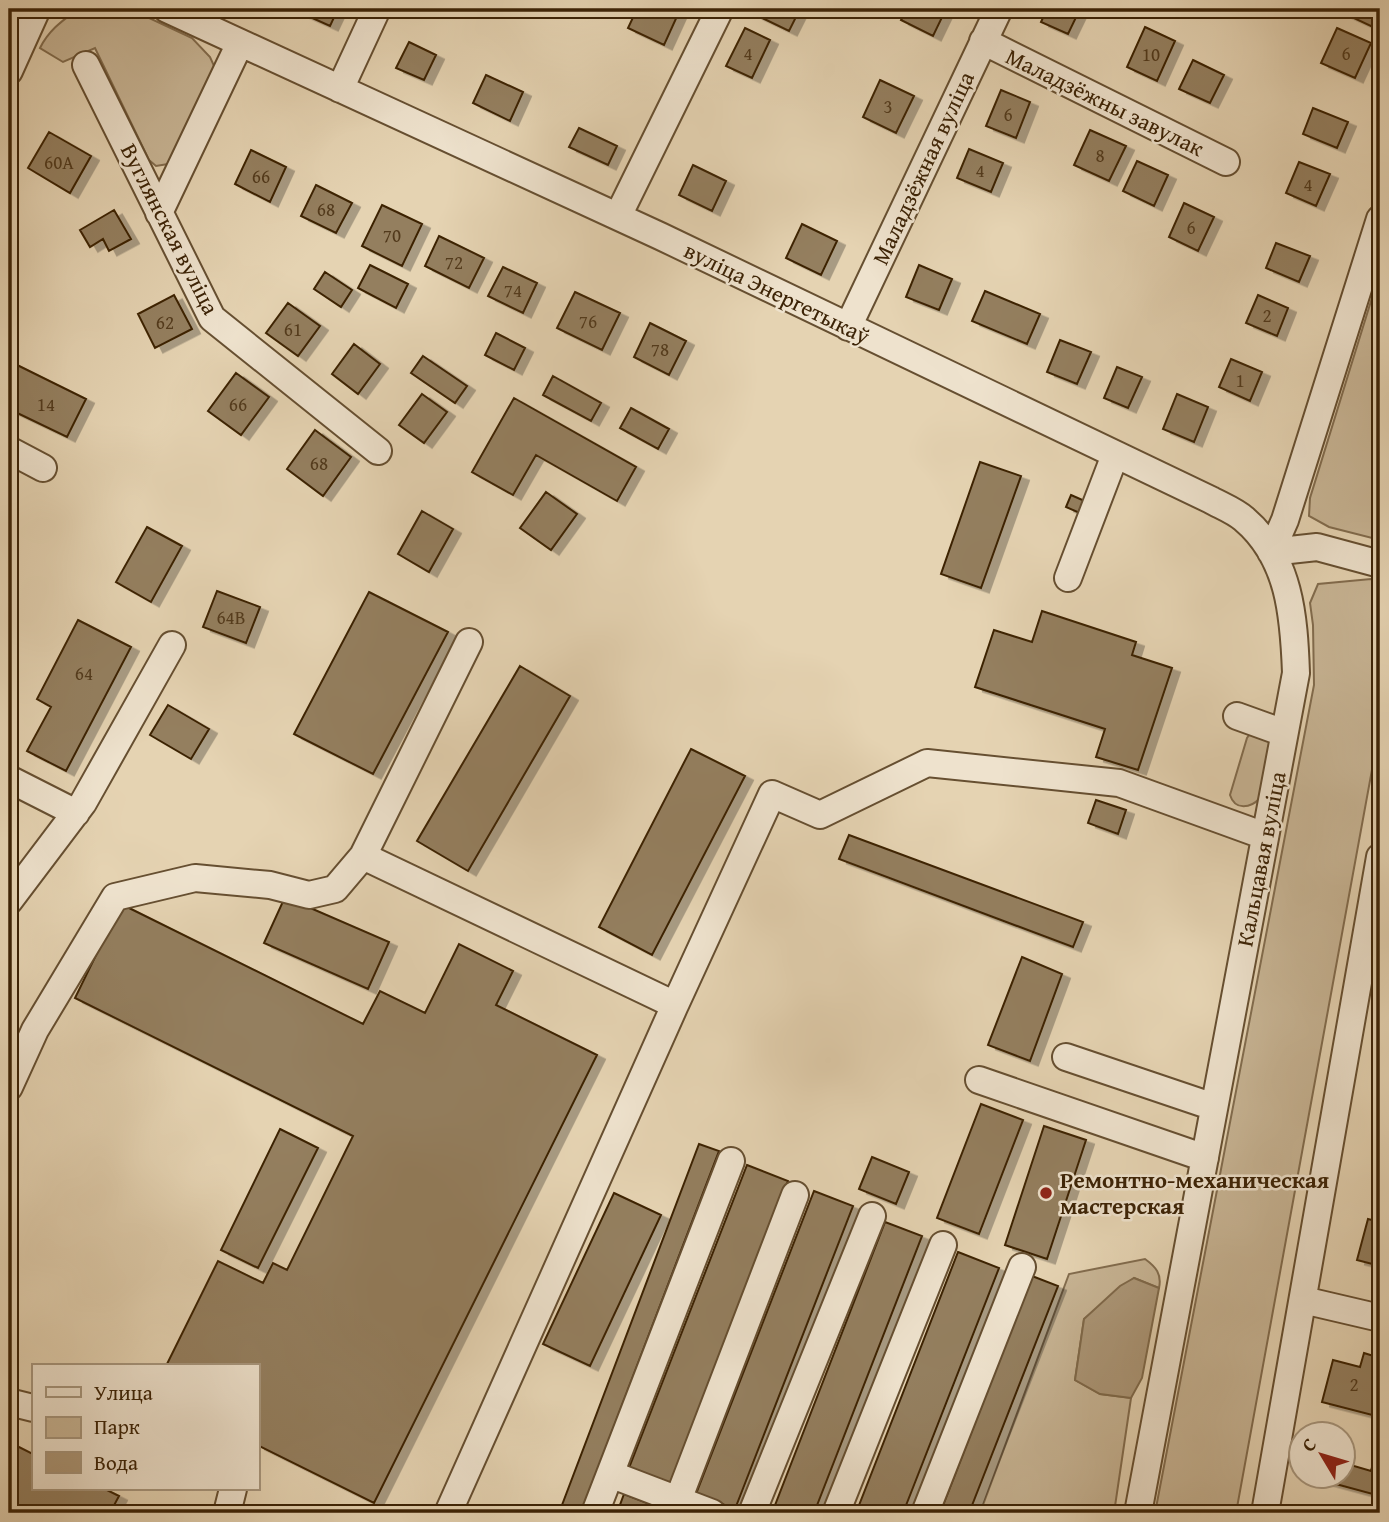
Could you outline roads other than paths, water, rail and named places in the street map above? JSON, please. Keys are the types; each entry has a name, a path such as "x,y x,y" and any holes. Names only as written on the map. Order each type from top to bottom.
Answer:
{"street":[{"path":"9,71 36,9"},
{"name":"вуліца Энергетыкаў","path":"167,9 618,216 1211,500 1243,518 1271,552"},
{"path":"340,89 377,9"},
{"path":"618,216 720,9"},
{"name":"Маладзёжная вуліца","path":"848,327 999,9"},
{"name":"Маладзёжны завулак","path":"983,41 1226,162"},
{"path":"159,213 240,43"},
{"name":"Вуглянская вуліца","path":"86,65 212,318 378,451"},
{"path":"1380,219 1291,502 1271,552 1317,547 1380,564"},
{"path":"9,450 43,468"},
{"path":"1068,578 1115,455"},
{"name":"Кальцавая вуліца","path":"1138,1513 1296,673 1295,635 1285,577 1271,552"},
{"path":"9,1087 35,1030 114,897 195,878 270,885 309,895 334,889 363,856 469,642"},
{"path":"9,901 76,813 172,645"},
{"path":"1237,716 1284,733"},
{"path":"448,1513 772,794 820,815 928,763 1119,783 1265,836"},
{"path":"9,779 76,813"},
{"path":"363,856 675,1005"},
{"path":"1265,1513 1303,1300 1373,942 1380,857"},
{"path":"1066,1057 1214,1107"},
{"path":"979,1080 1205,1158"},
{"path":"595,1513 731,1161"},
{"path":"675,1507 794,1195"},
{"path":"752,1513 872,1216"},
{"path":"836,1513 943,1245"},
{"path":"925,1513 1021,1267"},
{"path":"1303,1300 1380,1318"},
{"path":"9,1402 32,1408"},
{"path":"610,1474 675,1507 712,1513"},
{"path":"227,1513 233,1490"}],"water":[{"path":"1134,1278 1159,1288 1142,1378 1131,1398 1100,1394 1075,1380 1084,1319 1120,1286"}],"place":[{"name":"Ремонтно-механическая мастерская","path":"1046,1193"}]}
